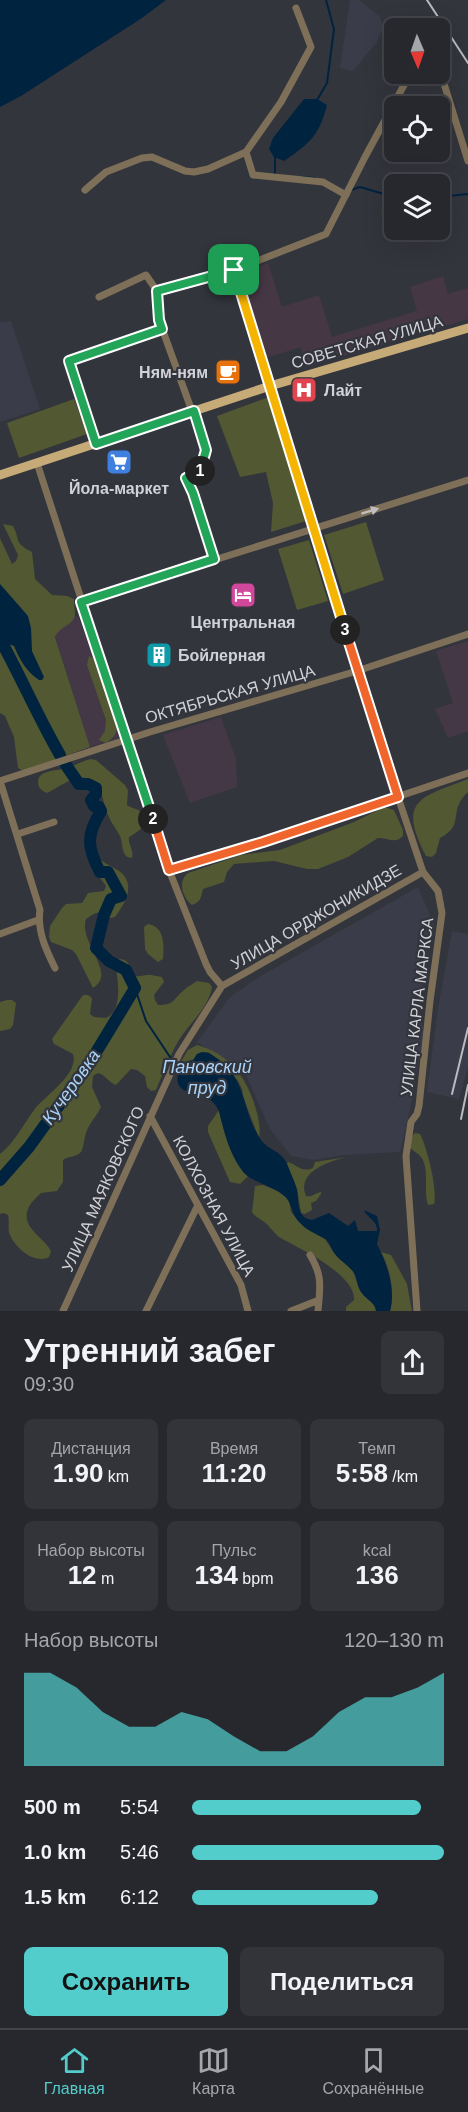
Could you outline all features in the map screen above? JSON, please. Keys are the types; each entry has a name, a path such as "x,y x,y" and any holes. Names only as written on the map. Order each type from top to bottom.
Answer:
{"main road":[{"name":"СОВЕТСКАЯ УЛИЦА","path":"0,475 270,386 468,328"}],"street":[{"path":"85,190 106,172 142,158 152,158 185,171 194,172 208,169 246,152 281,102 311,47 296,8"},
{"path":"157,291 234,270 326,234 364,157 404,84"},
{"path":"444,84 468,161"},
{"path":"246,152 253,175 323,183 346,195"},
{"name":"УЛИЦА КАРЛА МАРКСА","path":"234,270 398,797 423,872 438,891 442,914 419,1106 411,1122 406,1156 417,1311"},
{"path":"99,297 146,275 157,291 159,320 194,411 206,450 200,473 186,478 214,559"},
{"path":"96,444 69,361 162,329"},
{"path":"37,463 169,870 206,964 222,986"},
{"path":"81,602 468,480"},
{"name":"ОКТЯБРЬСКАЯ УЛИЦА","path":"0,781 126,739 357,670 468,634"},
{"path":"169,870 263,842 468,773"},
{"path":"0,781 40,910 38,920 44,947 55,968"},
{"path":"18,834 54,822"},
{"name":"УЛИЦА ОРДЖОНИКИДЗЕ","path":"222,986 423,872"},
{"path":"0,934 38,920"},
{"name":"УЛИЦА МАЯКОВСКОГО","path":"63,1311 179,1054 222,986"},
{"name":"КОЛХОЗНАЯ УЛИЦА","path":"150,1116 241,1285 248,1311"},
{"path":"146,1311 198,1205"},
{"path":"310,1255 320,1274 318,1311"},
{"path":"291,1311 319,1300"}],"shaded area":[{"path":"350,0 359,0 380,17 383,29 376,43 353,71 340,68"},
{"path":"268,263 282,307 319,295 332,337 417,311 410,287 443,276 448,294 468,288 468,319 306,367 301,347 266,358 239,273"},
{"path":"11,321 40,409 0,422 0,322"},
{"path":"78,616 121,737 90,747 53,629 53,622"},
{"path":"468,641 468,731 448,738 435,709 453,703 436,651"},
{"path":"221,717 236,759 237,787 190,803 163,735"},
{"path":"418,887 435,927 432,940 428,944 419,1008 424,1033 400,1152 343,1155 314,1160 291,1156 270,1129 245,1073 197,1042 230,997 259,977"},
{"path":"452,931 468,934 468,1067 459,1099 427,1092 438,1008"}],"green space":[{"path":"269,397 306,521 271,532 273,503 266,472 240,477 217,416"},
{"path":"74,399 87,434 19,458 7,423"},
{"path":"366,522 384,580 343,594 324,535"},
{"path":"3,524 13,526 20,543 32,552 35,579 52,595 74,599 74,618 55,637 90,747 23,771 18,768 14,737 5,716 0,713 0,538 12,564 18,555"},
{"path":"309,540 328,601 297,610 278,549"},
{"path":"89,656 93,658 117,726 114,736 106,743 99,740 105,731 106,720 87,665"},
{"path":"91,759 96,760 125,785 128,790 127,805 140,811 144,816 142,827 129,837 132,858 127,857 124,852 120,836 109,818 96,783 86,778 76,779 47,793 39,786 41,775"},
{"path":"468,779 468,792 458,805 455,823 448,833 440,838 436,853 432,857 426,856 413,822 414,811 418,803 427,796"},
{"path":"384,807 394,810 403,830 403,836 400,839 378,838 348,857 318,869 307,869 274,861 234,864 227,872 224,882 203,889 200,899 195,904 192,905 184,894 182,885 188,873 241,855 280,850 354,822"},
{"path":"98,858 124,876 128,888 125,900 115,917 110,918 98,912 86,919 87,937 100,966 101,974 100,982 93,988 76,954 72,950 51,942 49,937 50,926 66,904 82,903 88,893 104,891 106,886 93,868 94,861"},
{"path":"148,924 158,929 162,937 163,959 158,962 145,949 144,927"},
{"path":"119,959 129,964 131,972 136,976 162,977 164,982 154,995 158,1005 171,1003 197,981 209,983 212,987 204,1006 175,1047 156,1090 151,1091 147,1087 145,1076 137,1070 131,1069 116,1085 101,1074 93,1076 92,1087 101,1107 87,1129 82,1150 77,1155 63,1160 63,1182 57,1191 41,1193 28,1209 30,1227 51,1251 49,1257 37,1259 26,1254 16,1245 9,1233 8,1215 0,1214 0,1154 14,1139 39,1104 71,1070 73,1054 54,1044 52,1039 83,995 92,998 90,1014 94,1017 106,1018 112,1014 118,994 116,964"},
{"path":"7,1000 16,1003 13,1025 10,1029 0,1031 0,1002"},
{"path":"197,1045 227,1060 241,1076 256,1110 259,1138 242,1089 227,1067 208,1052 193,1060 180,1063 188,1050"},
{"path":"219,1110 233,1154 248,1176 240,1184 230,1182 208,1132 208,1126"},
{"path":"415,1133 420,1134 429,1158 434,1204 428,1205 424,1162 410,1148 411,1137"},
{"path":"347,1157 323,1165 310,1174 304,1188 306,1196 321,1192 321,1194 316,1201 311,1203 312,1210 305,1214 301,1213 297,1189 288,1162 305,1170 313,1168 315,1162"},
{"path":"263,1185 280,1192 289,1199 291,1212 305,1228 325,1239 334,1253 353,1271 360,1291 375,1306 376,1311 346,1311 346,1307 354,1300 352,1290 346,1281 312,1255 279,1237 254,1215 252,1212 255,1186"},
{"path":"381,1252 391,1255 407,1284 412,1311 390,1311 391,1280"}],"water":[{"path":"0,0 166,0 21,96 0,107"},
{"path":"304,99 317,99 327,105 317,132 307,144 284,161 274,157 269,149 273,138"},
{"path":"0,584 28,616 32,651 44,677 42,680 27,669 14,646 0,641"},
{"name":"Пановский пруд","path":"209,1053 218,1059 235,1078 261,1140 282,1156 287,1164 296,1187 299,1208 303,1216 312,1220 329,1213 348,1226 355,1220 358,1231 377,1231 376,1225 364,1210 377,1216 380,1230 377,1244 391,1285 390,1311 376,1311 374,1305 359,1288 352,1270 337,1257 327,1240 298,1221 286,1198 244,1173 230,1149 216,1106 209,1099 188,1092 178,1084 180,1063 193,1060 197,1054"}],"waterway":[{"path":"317,100 327,83 334,29 326,0"},
{"path":"275,157 275,175"},
{"path":"303,177 315,178"},
{"path":"351,190 360,187 384,194"},
{"path":"450,196 468,194"},
{"path":"0,639 60,755"},
{"name":"Кучеровка","path":"0,1180 29,1147 89,1064 135,988 126,970 109,961 96,948 104,915 111,899 121,896 108,872 100,872 91,848 91,834 101,811 99,807 94,806 91,800 96,794 96,788 88,784 79,784 66,765"},
{"path":"135,988 146,1021 172,1060"}],"railway":[{"path":"427,0 468,63"},
{"path":"452,1094 468,1028"},
{"path":"461,1119 468,1085"}],"place":[{"name":"Ням-ням","path":"228,372"},
{"name":"Лайт","path":"304,390"},
{"name":"Йола-маркет","path":"119,462"},
{"name":"Центральная","path":"243,595"},
{"name":"Бойлерная","path":"159,655"}],"route":[{"path":"234,270 398,797 263,842 169,870 81,602 214,559 186,478 200,473 206,450 194,411 96,444 69,361 162,329 159,320 157,291 234,270"}]}
